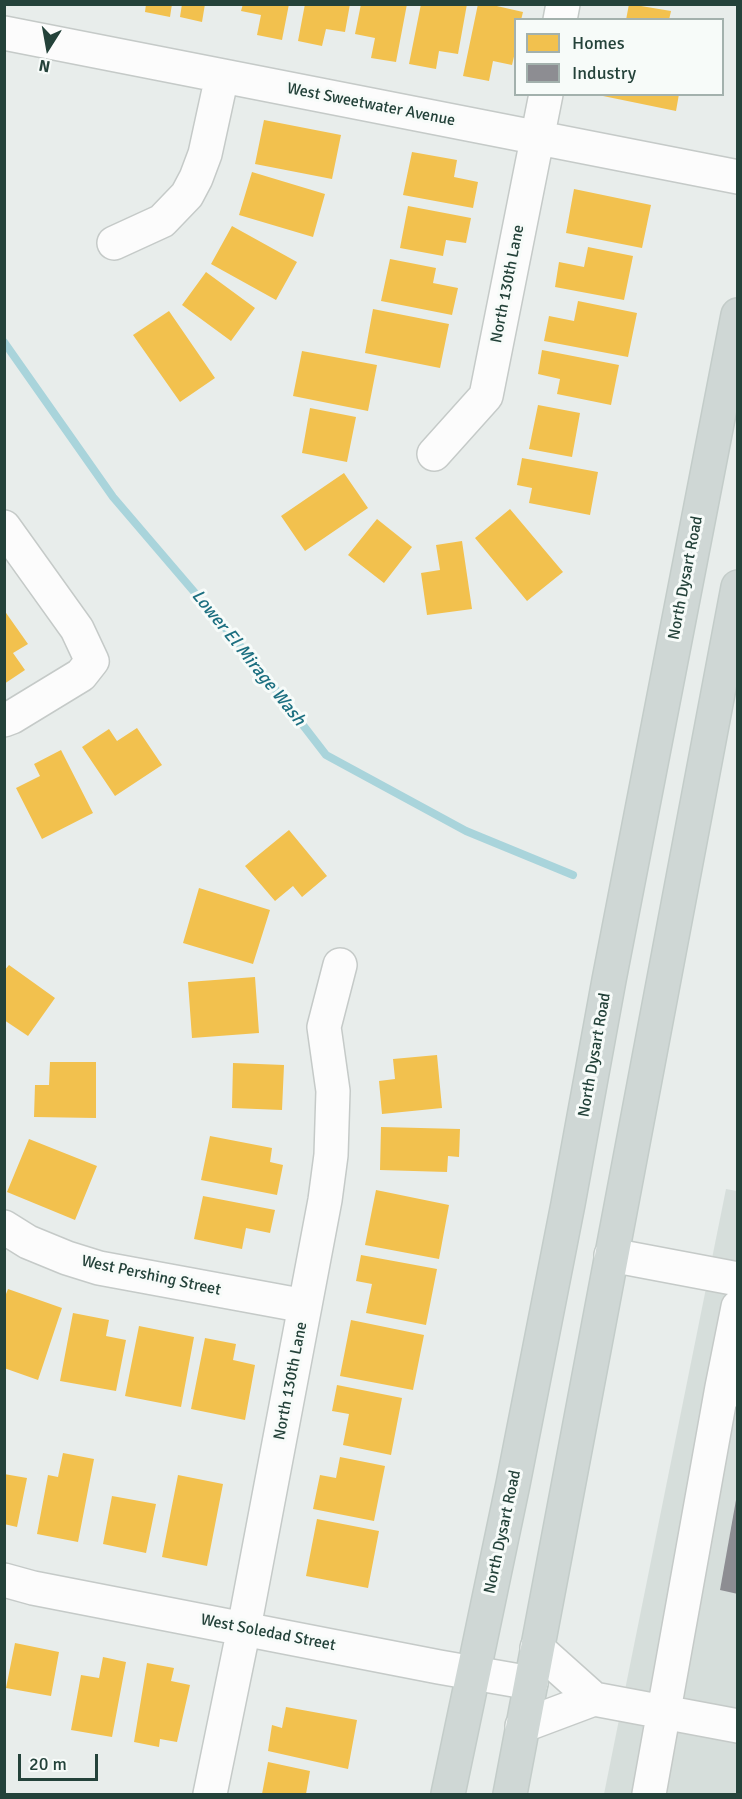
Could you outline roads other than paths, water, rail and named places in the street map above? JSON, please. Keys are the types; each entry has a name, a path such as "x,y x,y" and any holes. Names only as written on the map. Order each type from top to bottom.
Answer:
{"main road":[{"name":"North Dysart Road","path":"448,1794 566,1215 615,945 738,315"},
{"path":"510,1794 738,587"}],"street":[{"name":"West Sweetwater Avenue","path":"4,33 738,177"},
{"path":"114,243 162,221 187,195 205,154 222,76"},
{"name":"North 130th Lane","path":"434,454 486,396 546,96"},
{"path":"4,526 77,630 92,661 81,675 4,720"},
{"name":"North 130th Lane","path":"210,1794 244,1628 325,1200 331,1155 333,1091 324,1027 340,965"},
{"name":"West Pershing Street","path":"4,1227 38,1246 99,1268 305,1306"},
{"path":"611,1255 738,1279"},
{"path":"649,1794 663,1712 730,1388 738,1307"},
{"name":"West Soledad Street","path":"4,1580 33,1588 531,1683"},
{"path":"537,1648 594,1699 738,1726"},
{"path":"522,1726 594,1699"}],"waterway":[{"name":"Lower El Mirage Wash","path":"4,342 113,497 255,663 326,755 466,831 573,875"}]}
